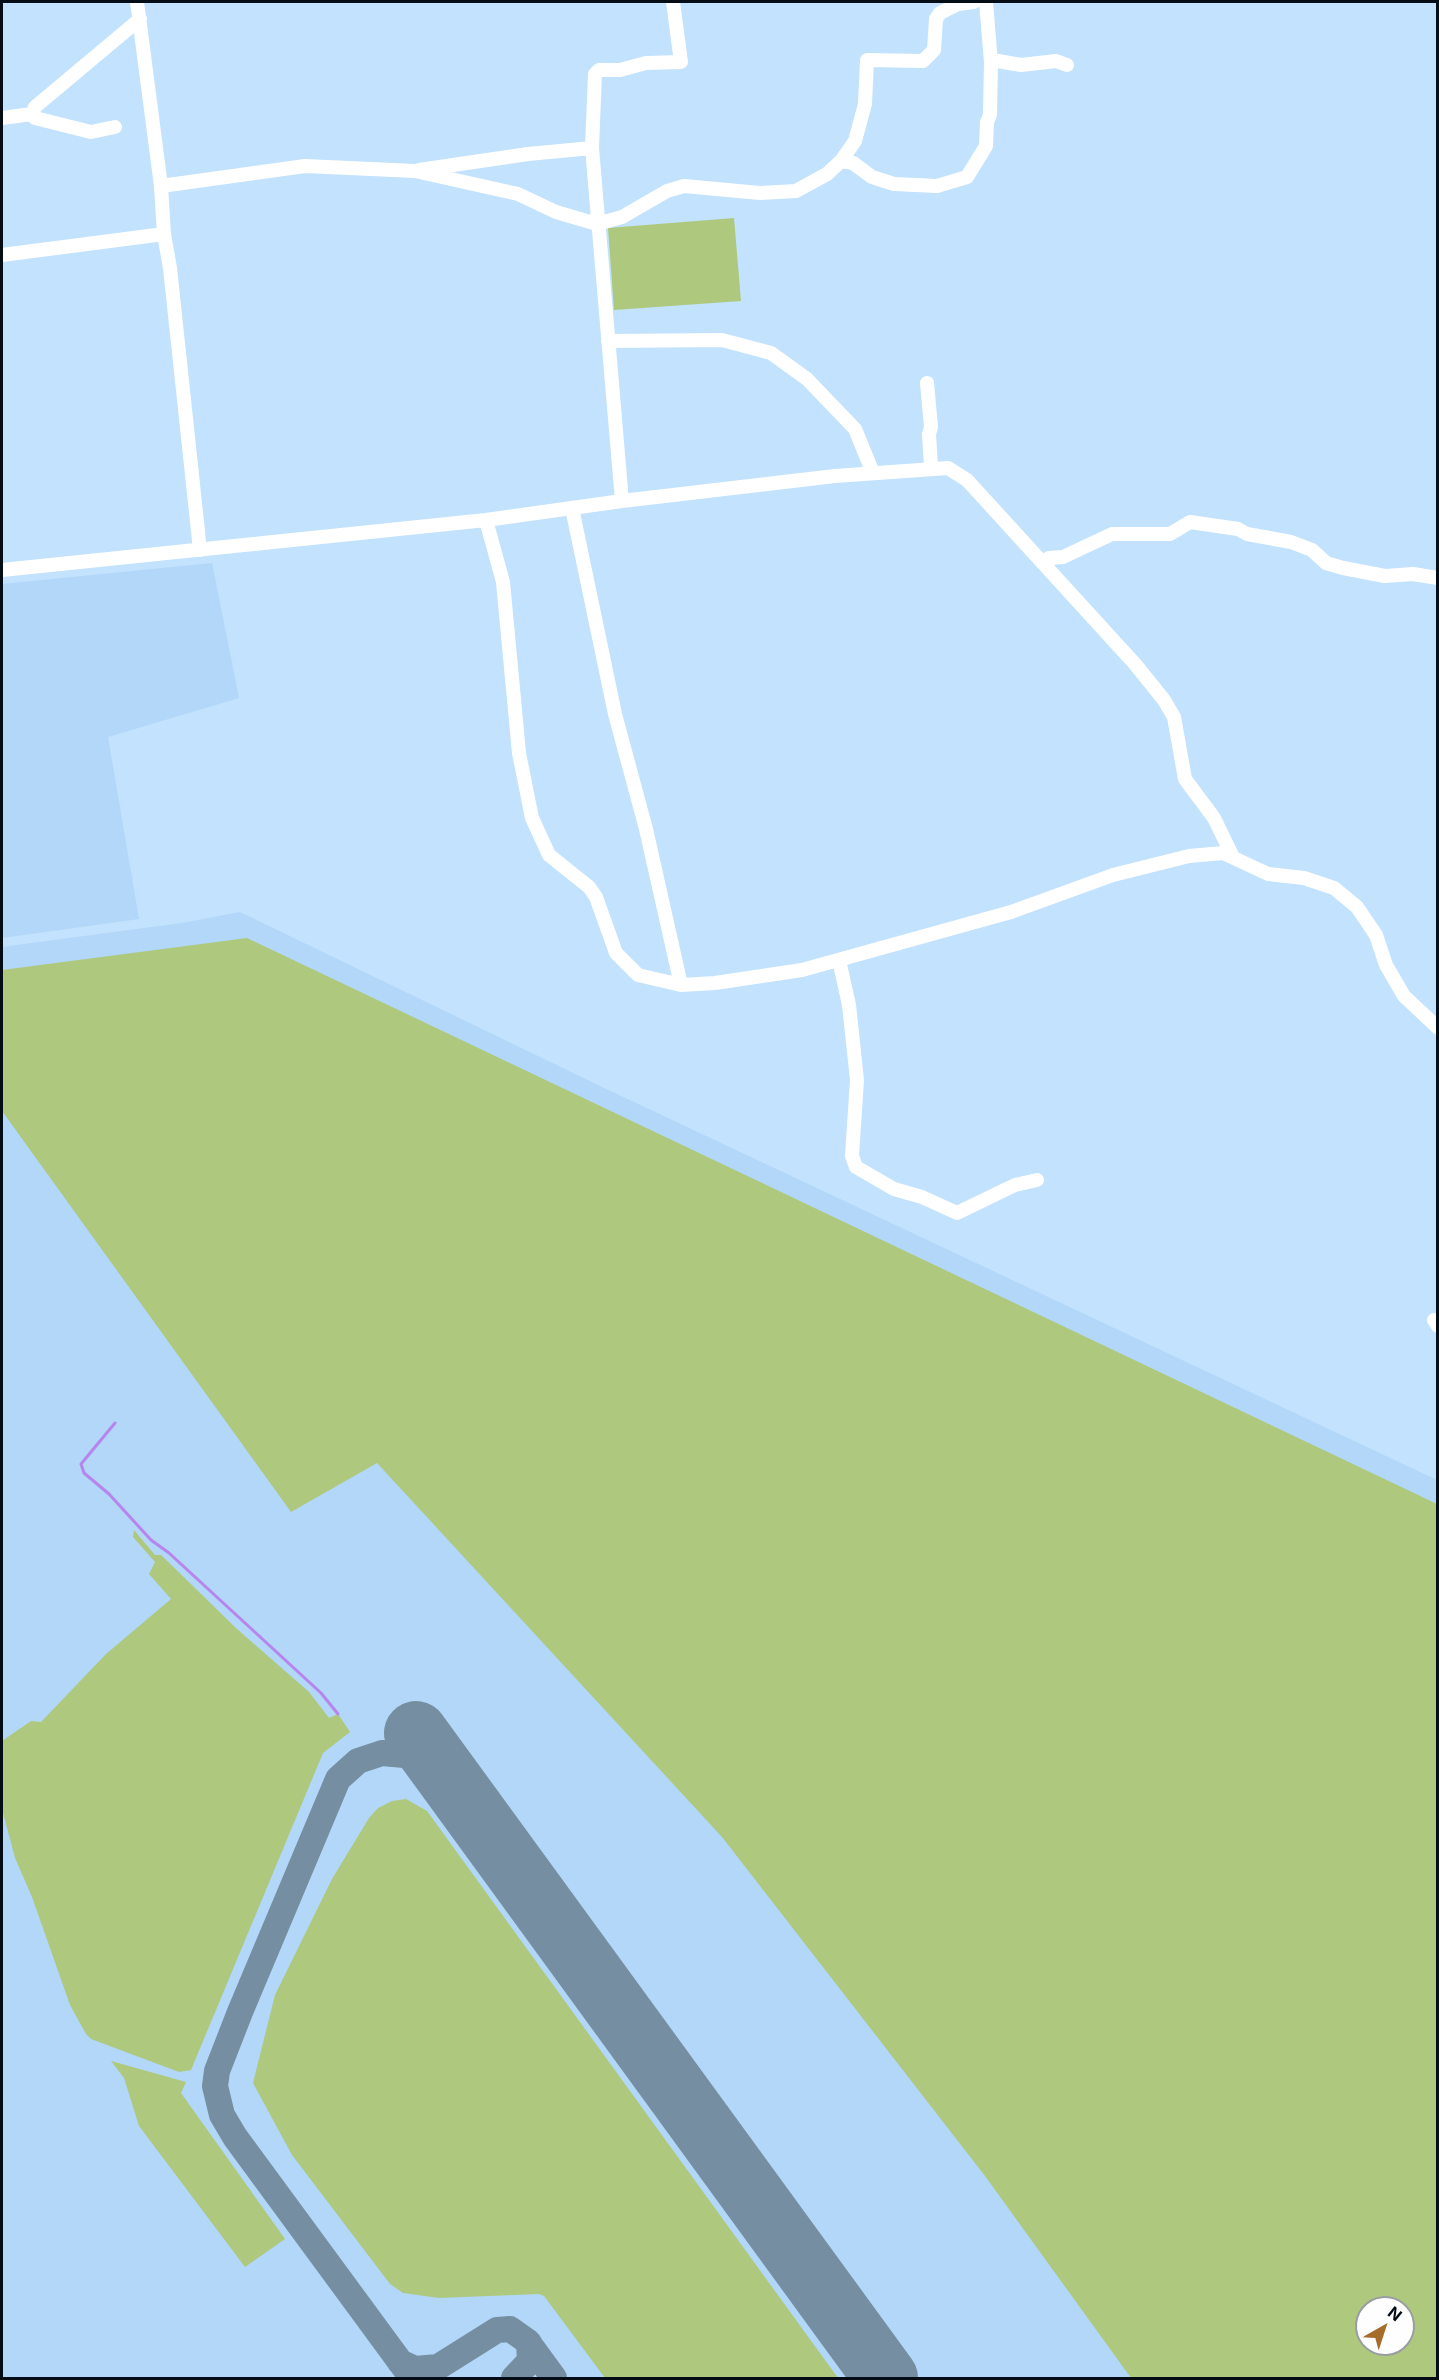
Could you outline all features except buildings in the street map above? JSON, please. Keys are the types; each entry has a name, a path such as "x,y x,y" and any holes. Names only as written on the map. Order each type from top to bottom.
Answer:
{"street":[{"path":"137,2 161,186 164,234 170,268 200,550"},
{"path":"622,501 592,148 595,74 599,70 620,70 646,63 681,62 673,2"},
{"path":"161,186 304,166 415,171 518,194 556,212 597,224 622,217 658,195 684,186 760,193 796,191 817,182 841,161 855,141 862,124 867,60 923,61 934,50 936,19 940,13 958,4 974,2"},
{"path":"841,161 853,163 872,177 894,184 938,186 967,177 986,146 987,122 990,115 991,62 986,2"},
{"path":"32,114 35,107 140,19"},
{"path":"991,62 998,61 1021,66 1056,61 1067,65"},
{"path":"2,118 32,114"},
{"path":"32,114 35,118 91,132 116,127"},
{"path":"415,171 528,154 592,148"},
{"path":"2,255 164,234"},
{"path":"608,341 722,340 771,353 807,379 855,429 873,472"},
{"path":"927,383 931,427 929,434 931,467"},
{"path":"2,570 486,520 622,501 873,472 931,467 948,468 968,480 1135,664 1164,700 1174,717 1185,779 1214,818 1232,855"},
{"path":"572,508 615,714 646,829 681,985"},
{"path":"486,520 503,582 519,753 532,818 542,845 559,864 590,887 596,897 612,945 625,965 638,975 681,985 715,983 791,971 839,960 1011,912 1113,874 1189,856 1232,855 1268,874 1304,878 1334,888 1357,907 1376,935 1386,965 1404,996 1437,1028"},
{"path":"1042,562 1049,558 1063,557 1112,534 1170,534 1190,522 1238,529 1246,534 1291,542 1312,550 1326,563 1343,568 1385,576 1413,574 1437,578"},
{"path":"839,960 849,1005 857,1080 852,1156 856,1167 894,1190 922,1197 957,1213 1015,1185 1037,1180"}],"shaded area":[{"path":"212,563 239,698 108,737 139,919 2,938 2,584"},
{"path":"240,912 600,1086 1437,1480 1437,2378 2,2378 2,947 182,923"}],"green space":[{"path":"734,218 741,301 614,310 608,228"},
{"path":"247,938 1437,1504 1437,2378 1131,2378 985,2176 722,1837 377,1463 291,1512 2,1111 2,970"},
{"path":"134,1530 155,1555 161,1555 237,1629 309,1692 329,1718 338,1714 350,1732 323,1753 191,2070 179,2072 91,2039 86,2034 70,2005 32,1897 15,1858 2,1809 2,1741 31,1721 41,1722 106,1654 171,1599 149,1574 155,1562 133,1537"},
{"path":"406,1799 427,1811 838,2378 605,2378 544,2296 539,2294 439,2298 403,2293 390,2284 292,2155 253,2083 275,1995 332,1879 369,1818 378,1808 392,1801"},
{"path":"111,2061 186,2082 181,2093 285,2239 245,2267 139,2126 124,2078"}],"waterway":[{"path":"115,1423 81,1464 84,1473 109,1494 151,1540 169,1553 321,1693 338,1714"}],"taxiway":[{"path":"412,2378 235,2137 222,2115 215,2086 217,2071 240,2012 338,1779 358,1761 382,1753 416,1756 442,1768"},
{"path":"400,2362 415,2369 438,2367 497,2330 510,2329 527,2341 554,2378"},
{"path":"514,2378 530,2361 529,2343"}],"runway":[{"path":"416,1733 886,2378"}]}
